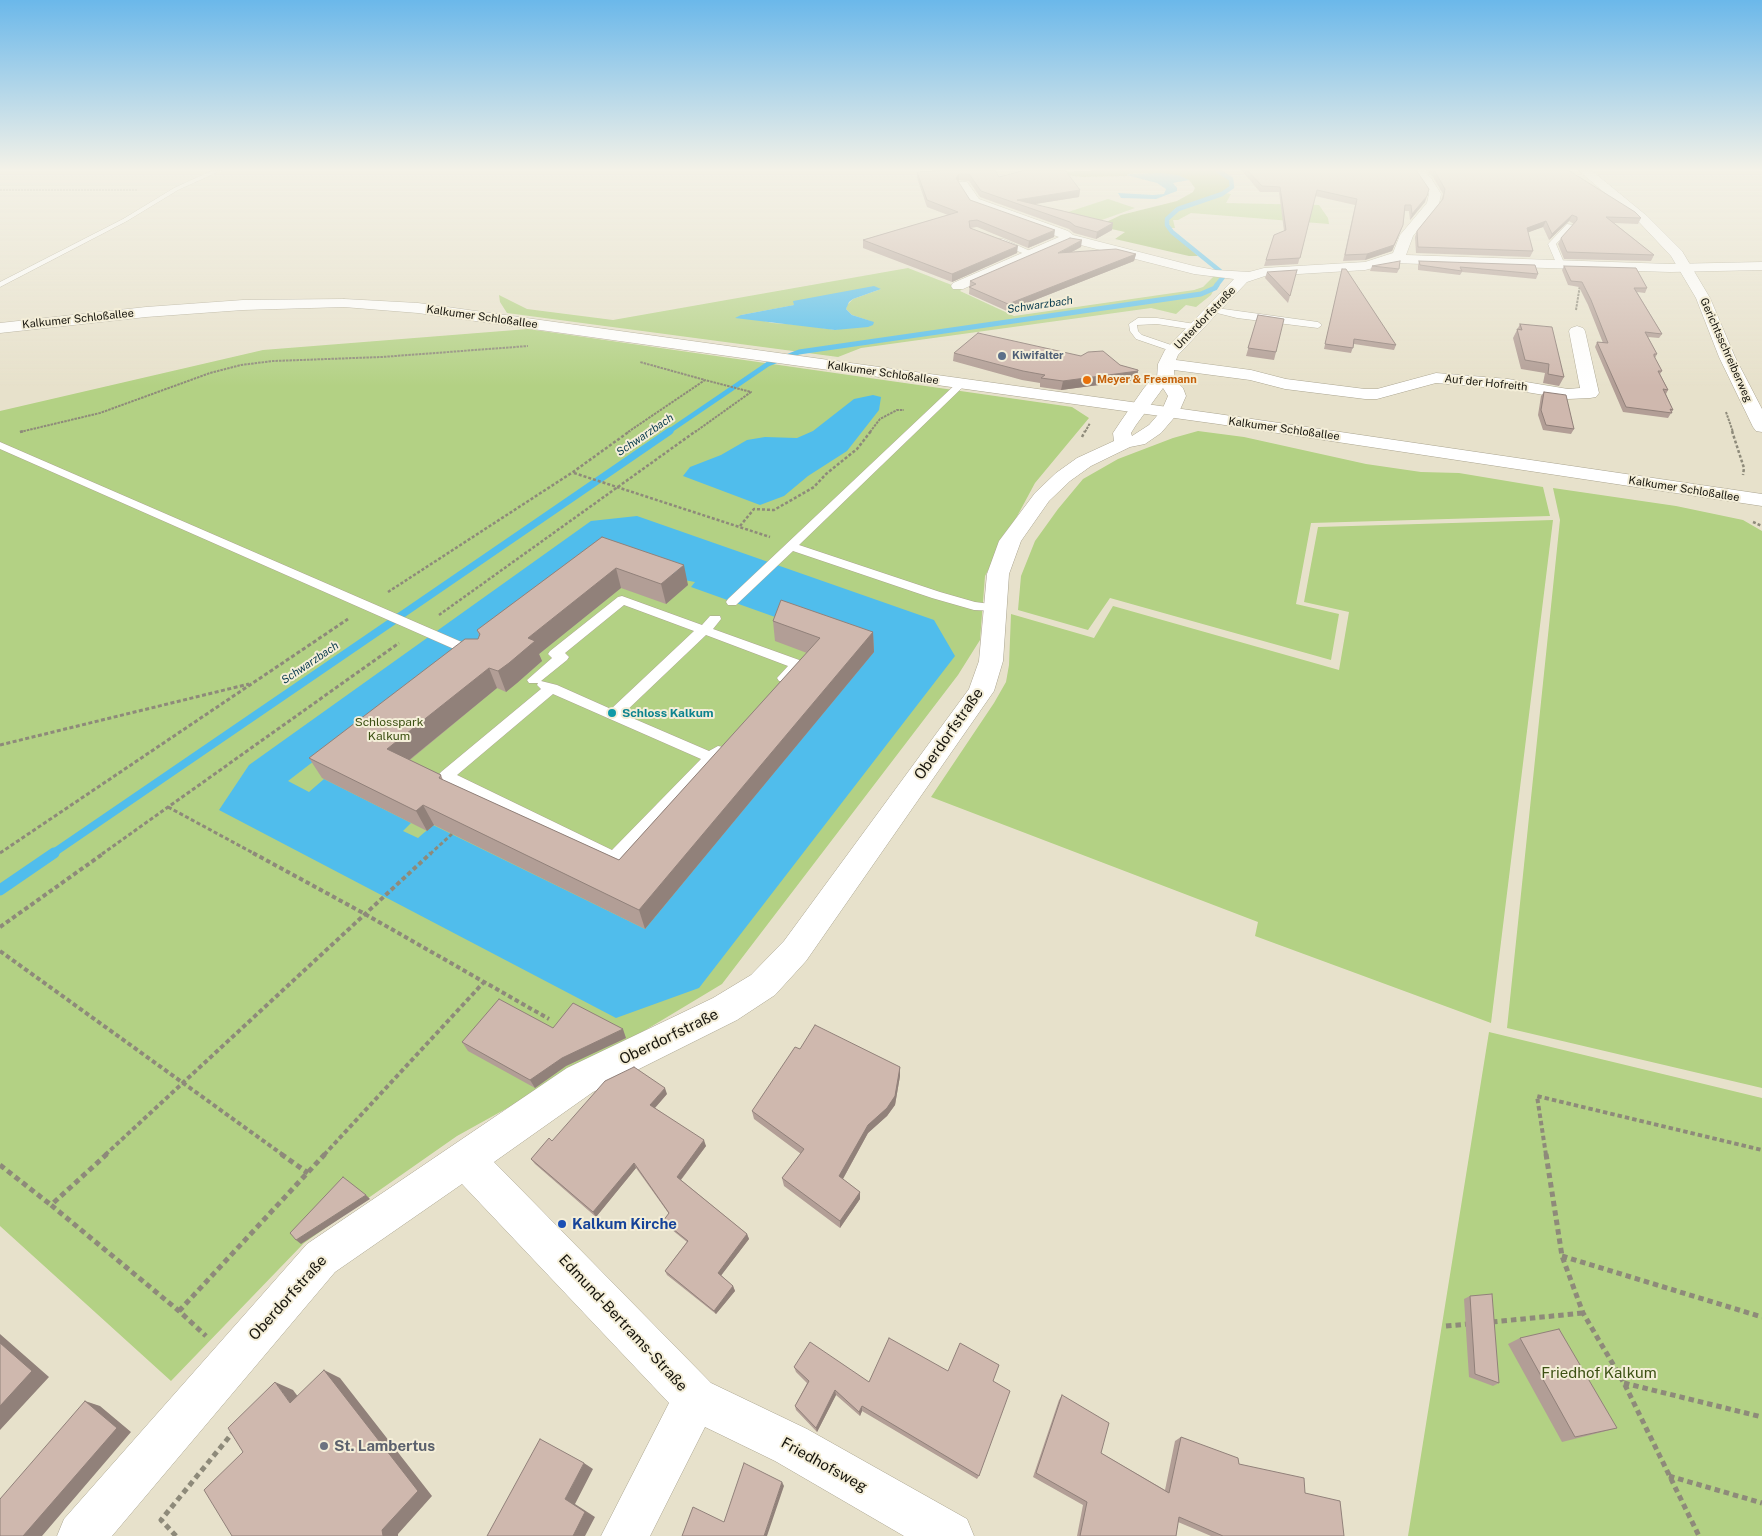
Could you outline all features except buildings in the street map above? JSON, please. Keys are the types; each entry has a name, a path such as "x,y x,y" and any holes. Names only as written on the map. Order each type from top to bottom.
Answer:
{"street":[{"path":"958,286 1060,242"},
{"path":"1084,242 1220,274 1248,276"},
{"path":"1392,259 1399,256 1404,242"},
{"name":"Gerichtsschreiberweg","path":"1665,242 1686,268 1703,298 1727,357 1762,427"},
{"name":"Unterdorfstraße","path":"1139,408 1166,373 1174,349 1242,279 1264,272 1366,266 1392,259 1686,268 1762,266"},
{"name":"Kalkumer Schloßallee","path":"0,328 146,312 243,305 344,303 418,308 1170,412 1762,500"},
{"name":"Auf der Hofreith","path":"1166,373 1229,377 1251,375 1285,387 1338,394 1377,394 1436,378 1508,384 1568,394 1590,394 1577,331"},
{"path":"1166,373 1177,396 1170,412"},
{"path":"1124,442 1122,433 1139,408"},
{"name":"Oberdorfstraße","path":"81,1536 321,1258 580,1080 725,1009 763,985 795,951 981,690 991,661 998,574 1010,540 1042,498 1063,478 1084,462 1124,442 1145,437 1170,412"},
{"name":"Edmund-Bertrams-Straße","path":"464,1159 553,1249 695,1399 625,1536"},
{"name":"Friedhofsweg","path":"695,1399 791,1445 950,1536"}],"lane":[{"path":"0,285 83,242"},
{"path":"1001,242 1033,254"},
{"path":"1554,242 1552,244 1561,265"},
{"path":"1212,309 1237,315 1318,325"},
{"path":"1174,349 1139,337 1134,331 1133,324 1138,321 1157,321 1195,327"},
{"path":"732,602 962,384"},
{"path":"0,445 384,615 479,655"},
{"path":"792,546 936,595 974,606 994,608"},
{"path":"712,758 530,678 562,657 555,654 622,600 797,664 778,686"},
{"path":"613,715 714,619"},
{"path":"552,688 446,776 614,858 725,743"}],"path":[{"path":"1577,331 1576,312 1581,266"},
{"path":"17,433 100,413 210,373 241,365 274,361 382,357 532,346"},
{"path":"0,927 751,392 639,362"},
{"path":"0,853 366,607 573,472 705,380"},
{"path":"740,526 754,509 774,510 814,487 826,474 857,449 880,419 897,410 932,413"},
{"path":"1715,493 1709,480 1734,480 1744,474 1744,468 1726,413"},
{"path":"573,472 740,526 792,546"},
{"path":"0,745 252,683"},
{"path":"168,807 365,914 549,1019"},
{"path":"51,1206 452,834"},
{"path":"0,952 308,1173"},
{"path":"180,1311 483,983"},
{"path":"1699,1536 1624,1383 1583,1314 1562,1256 1537,1096 1762,1150"},
{"path":"0,1165 180,1311 230,1362"},
{"path":"1562,1256 1762,1317"},
{"path":"1485,1322 1583,1314"},
{"path":"1446,1326 1475,1323"},
{"path":"1624,1383 1762,1417"},
{"path":"176,1536 161,1520 236,1428"},
{"path":"1668,1476 1762,1503"}],"green space":[{"path":"1127,242 1182,242 1198,256 1189,256"},
{"path":"908,268 962,289 960,291 1014,316 1194,290 1203,287 1215,275 1221,276 1211,295 1196,307 1186,305 1176,314 1151,308 861,348 838,357 507,313 500,302 499,295 527,309 613,320","holes":["881,289 853,299 846,309 852,315 870,321 835,330 772,323 741,315"]},
{"name":"Schlosspark Kalkum","path":"528,329 1072,407 1089,418 1035,483 985,576 980,640 958,675 722,984 619,1046 457,1136 304,1243 171,1381 0,1226 0,411 263,350"},
{"path":"1198,431 1244,437 1366,464 1421,472 1459,473 1543,487 1550,516 1311,523 1296,604 1339,614 1331,660 1110,598 1088,630 1018,610 1021,576 1035,541 1083,479 1118,459 1173,438"},
{"path":"1553,488 1676,506 1743,520 1762,531 1762,1088 1507,1028 1560,520"},
{"path":"1553,520 1491,1023 1255,936 1258,922 931,797 1006,682 1009,665 1011,614 1094,638 1113,606 1339,670 1349,612 1304,602 1318,527"},
{"name":"Friedhof Kalkum","path":"1489,1032 1762,1098 1762,1536 1408,1536"}],"water":[{"path":"874,286 881,289 853,299 849,302 846,309 852,315 874,322 873,325 868,327 835,330 735,318 741,315 794,305 793,301"},
{"path":"873,395 881,397 879,410 847,451 808,476 784,496 760,505 683,476 690,467 721,455 747,440 765,437 797,438 813,431 854,399"},
{"path":"637,516 934,620 955,656 699,988 616,1018 219,810 249,765 591,521","holes":["597,564 695,582 691,587 873,652 645,929 433,825 418,838 403,831 411,823 324,779 309,792 288,781"]}],"waterway":[{"name":"Schwarzbach","path":"1184,242 1220,271 1223,277 1216,286"},
{"name":"Schwarzbach","path":"668,432 768,364 799,352 1201,294 1215,288 1217,285"},
{"name":"Schwarzbach","path":"397,618 670,431"},
{"name":"Schwarzbach","path":"52,854 399,617"},
{"name":"Schwarzbach","path":"0,890 54,853"}],"place":[{"name":"Kiwifalter","path":"1002,356"},
{"name":"Meyer & Freemann","path":"1087,380"},
{"name":"Schloss Kalkum","path":"612,713"},
{"name":"Kalkum Kirche","path":"562,1224"},
{"name":"St. Lambertus","path":"324,1446"}]}
